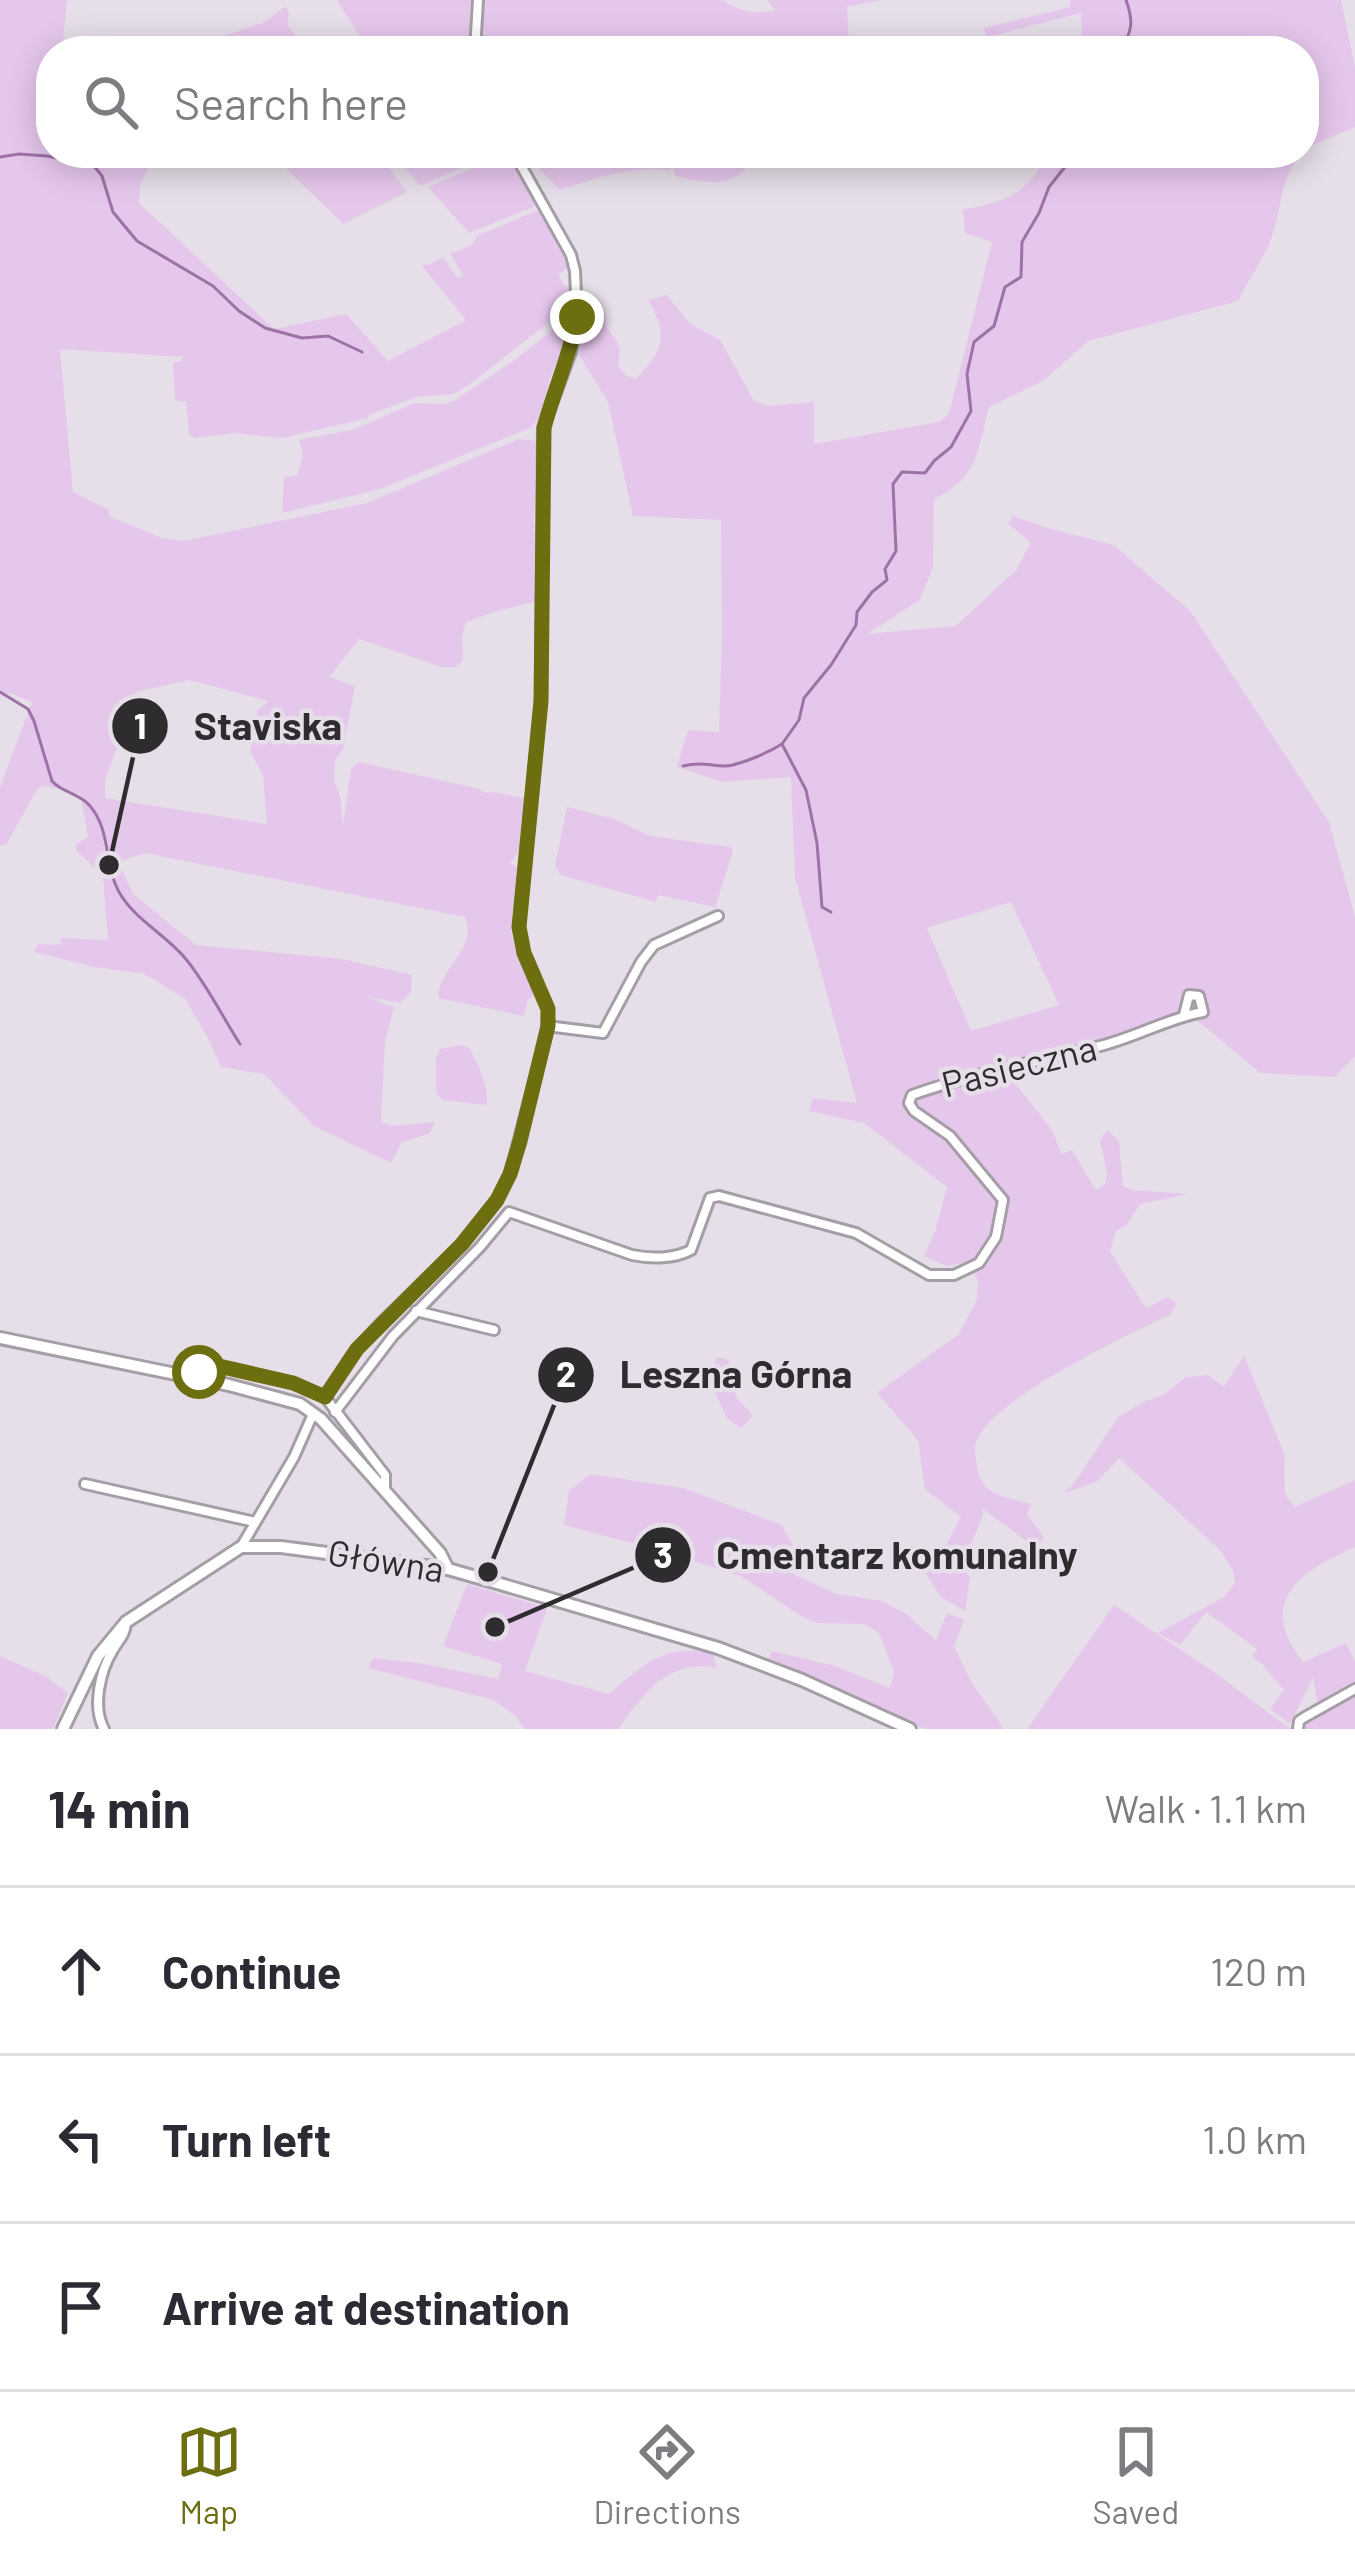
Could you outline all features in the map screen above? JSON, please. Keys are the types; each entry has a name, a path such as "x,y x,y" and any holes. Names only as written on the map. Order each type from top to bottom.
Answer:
{"street":[{"path":"476,36 478,0"},
{"path":"325,1397 357,1349 462,1244 497,1200 520,1141 548,1026 548,1009 524,953 519,927 541,701 544,428 571,352 577,317 571,255 522,168"},
{"path":"548,1026 603,1033 654,945 718,916"},
{"name":"Pasieczna","path":"416,1312 509,1212 646,1258 677,1256 691,1250 714,1196 856,1233 929,1275 954,1275 973,1268 996,1237 1003,1200 950,1136 914,1111 912,1094 1105,1045 1184,1016"},
{"path":"335,1412 416,1312 494,1330"},
{"path":"0,1338 195,1377 300,1404 314,1412 440,1553 448,1569"},
{"path":"195,1377 210,1364 293,1383 325,1397 385,1475 384,1491"},
{"path":"274,1396 278,1380"},
{"path":"63,1729 98,1656 127,1622 241,1547 294,1457 314,1412"},
{"path":"85,1484 255,1522"},
{"name":"Główna","path":"241,1547 280,1546 448,1569 718,1648 802,1679 910,1729"},
{"path":"100,1726 99,1697 106,1663 127,1622"},
{"path":"1298,1729 1304,1717 1355,1689"}],"shaded area":[{"path":"0,0 67,0 63,36 36,36 36,168 148,168 140,185 139,203 274,329 346,314 388,361 466,320 421,265 443,257 458,279 463,275 450,254 472,245 477,236 536,211 542,213 566,255 567,268 558,274 571,289 568,307 453,394 417,397 368,418 282,438 236,433 194,438 189,434 186,402 175,400 173,363 183,357 60,349 73,492 109,510 109,516 162,538 183,541 367,503 519,439 537,441 537,601 466,622 463,661 455,667 442,667 359,639 329,677 355,686 343,749 335,761 343,826 351,769 359,762 527,799 522,840 510,863 517,867 511,931 516,953 537,992 528,1000 524,1016 438,998 444,977 467,939 465,917 145,853 119,862 133,894 196,945 342,959 412,975 411,992 400,1003 364,996 394,1007 385,1042 381,1122 392,1126 435,1122 429,1134 402,1142 391,1163 314,1126 264,1074 221,1067 185,999 155,980 142,973 34,952 38,944 60,945 61,938 108,940 103,876 76,850 76,844 88,837 80,794 38,788 6,845 0,845 0,787 32,702 10,693 0,695","holes":["189,680 268,701 257,711 250,752 263,775 267,824 105,798 105,781 136,692"]},
{"path":"337,0 470,0 469,36 360,36"},
{"path":"484,0 723,0 742,10 761,12 775,10 767,0 880,0 847,7 848,36 483,36"},
{"path":"1070,0 1341,0 1355,67 1355,127 1319,142 1319,36 1082,36 1081,13 991,36 984,28 1070,7"},
{"path":"286,6 287,24 295,36 224,36 263,23"},
{"path":"286,168 389,168 407,192 343,224"},
{"path":"405,168 462,168 420,186"},
{"path":"473,168 519,168 538,205 469,233 428,187"},
{"path":"539,168 672,168 627,171 559,190"},
{"path":"673,168 746,168 726,181 675,176"},
{"path":"1040,168 1292,168 1270,242 1238,301 1088,341 1043,381 989,407 974,462 960,482 934,499 933,567 920,600 867,634 956,626 1017,569 1031,542 1008,524 1013,516 1114,545 1191,612 1329,822 1355,917 1355,1056 1335,1077 1260,1073 1193,1017 1006,1072 1053,1131 1061,1154 1072,1150 1096,1190 1105,1184 1107,1174 1100,1139 1108,1130 1119,1141 1123,1186 1188,1194 1140,1204 1127,1225 1116,1231 1110,1252 1146,1308 1168,1297 1176,1303 1170,1315 1035,1386 989,1422 977,1439 983,1484 996,1494 1031,1504 1027,1514 1044,1537 1037,1549 982,1508 962,1567 970,1577 965,1611 941,1597 925,1572 941,1555 961,1517 925,1489 918,1440 877,1393 959,1334 977,1299 978,1280 968,1262 947,1266 924,1256 947,1187 864,1123 809,1111 813,1098 857,1103 795,878 791,777 722,782 677,767 688,730 719,732 721,520 633,516 608,402 579,355 583,320 605,311 606,327 620,350 618,366 636,379 660,343 659,324 648,300 667,295 690,324 720,340 754,401 769,406 814,402 814,444 939,422 949,414 992,242 965,233 963,210 994,203 1024,187","holes":["1011,902 1059,1005 971,1031 927,928"]},
{"path":"560,324 568,329 564,348 540,417 532,427 380,489 282,513 284,477 297,476 303,455 299,440 355,429 414,403 454,401"},
{"path":"567,807 614,819 650,836 731,847 715,907 658,895 656,902 560,875 555,866"},
{"path":"469,1048 479,1068 487,1105 443,1100 436,1093 440,1049"},
{"path":"1244,1356 1284,1453 1285,1494 1295,1507 1355,1480 1355,1547 1302,1578 1290,1591 1283,1622 1303,1662 1346,1643 1355,1662 1355,1729 1027,1729 1114,1605 1289,1728 1319,1711 1313,1678 1290,1724 1270,1709 1284,1690 1252,1657 1257,1649 1206,1612 1180,1645 1158,1633 1224,1597 1235,1583 1233,1570 1220,1550 1119,1458 1098,1481 1062,1494 1073,1485 1118,1417 1163,1395 1186,1377 1208,1375 1224,1387"},
{"path":"717,1357 727,1359 738,1377 735,1396 753,1416 741,1428 727,1418 709,1379"},
{"path":"590,1474 683,1488 782,1525 793,1547 787,1571 836,1594 882,1601 936,1640 947,1613 964,1620 954,1646 972,1683 1004,1729 925,1729 768,1659 772,1651 835,1666 890,1688 894,1672 879,1633 864,1624 817,1623 741,1576 674,1555 667,1566 656,1563 658,1550 564,1525 569,1491"},
{"path":"467,1584 547,1608 525,1671 609,1694 644,1666 669,1654 713,1654 717,1668 671,1674 648,1692 618,1729 524,1729 517,1717 494,1700 368,1668 373,1658 498,1679 502,1664 443,1646"},
{"path":"0,1656 45,1676 68,1693 53,1729 0,1729"}],"waterway":[{"path":"1126,0 1128,36"},
{"path":"0,157 36,155"},
{"path":"96,168 113,212 137,241 213,286 265,328 302,338 328,336 362,352"},
{"path":"831,912 822,907 817,843 806,790 782,744 799,720 804,698 856,625 857,612 887,580 885,569 896,551 893,484 902,472 925,473 951,447 971,411 967,374 974,342 994,326 1005,287 1021,277 1022,242 1049,187 1064,168"},
{"path":"0,692 28,709 52,781 86,802 97,815 119,892 185,958 240,1044"},
{"path":"683,766 730,765 782,744"}],"place":[{"name":"Staviska","path":"109,865"},
{"name":"Leszna Górna","path":"488,1572"},
{"name":"Cmentarz komunalny","path":"495,1627"}],"route":[{"path":"199,1372 210,1364 293,1383 325,1397 380,1323 462,1244 497,1200 510,1174 548,1026 548,1009 524,953 519,927 541,701 544,428 571,352 577,317"}]}
